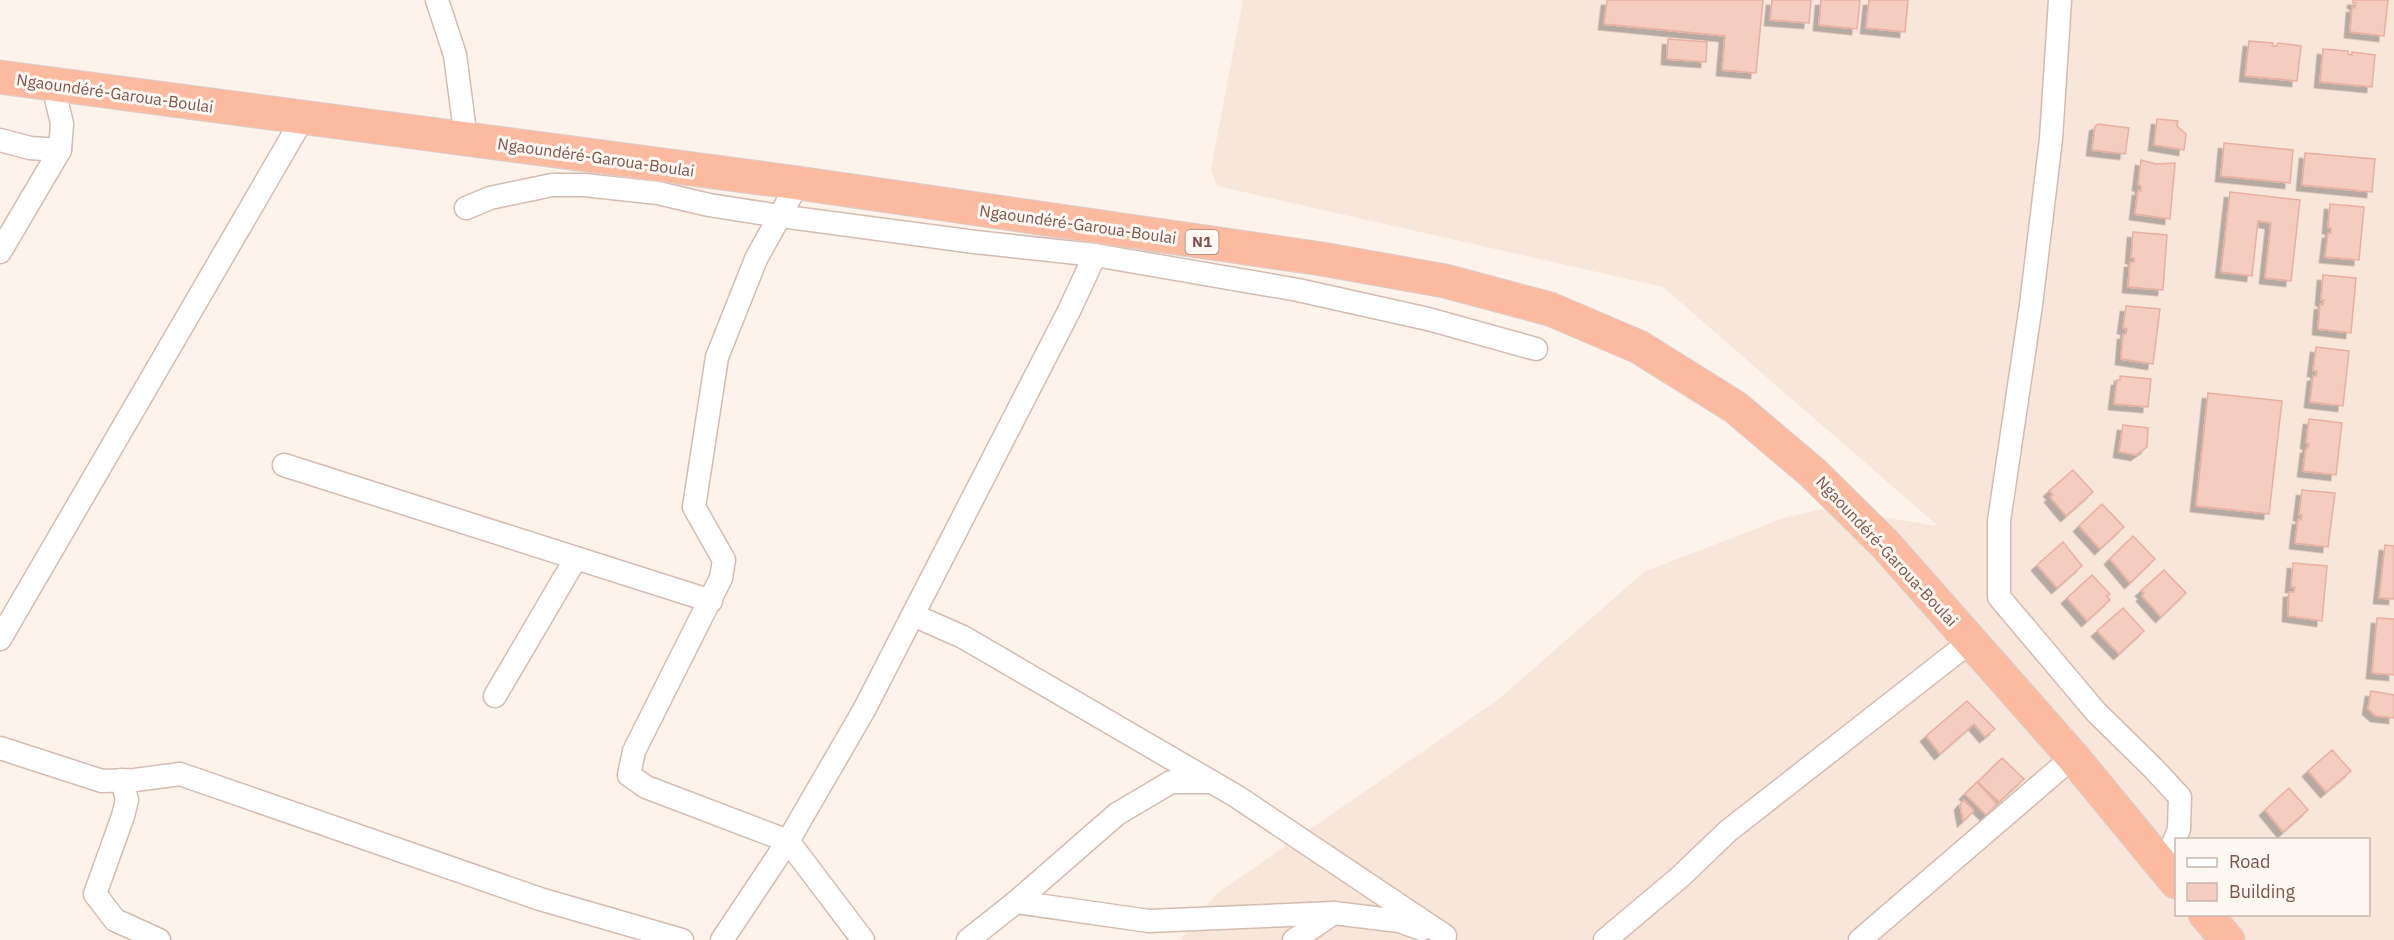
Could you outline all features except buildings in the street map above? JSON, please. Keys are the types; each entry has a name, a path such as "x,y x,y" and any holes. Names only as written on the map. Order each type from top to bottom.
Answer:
{"highway":[{"name":"Ngaoundéré-Garoua-Boulai","path":"0,77 798,183 1322,259 1445,282 1550,309 1639,347 1735,407 1812,472 1885,544 2073,758 2170,875"},
{"path":"2206,916 2228,940"}],"street":[{"path":"437,0 454,55 466,139"},
{"path":"2060,0 2051,139 2033,293 1999,521 1999,597 2096,712 2180,797 2177,838"},
{"path":"0,252 60,150 62,124 52,85"},
{"path":"0,639 303,118"},
{"path":"0,140 30,148 60,150"},
{"path":"798,183 756,259 717,357 694,507 724,560 721,578 634,751 629,775 646,787 788,841 863,940"},
{"path":"466,208 519,190 552,185 584,185 658,193 709,205 780,216 1095,255 1298,290 1428,319 1536,349"},
{"path":"982,210 1004,245"},
{"path":"722,940 788,841 864,710 1069,311 1095,255"},
{"path":"284,465 711,601"},
{"path":"495,696 576,558"},
{"path":"913,615 963,637 1211,782 1451,938"},
{"path":"1604,939 1680,877 1728,831 1971,641"},
{"path":"0,748 102,781 180,774 540,899 682,940"},
{"path":"1860,940 2073,758"},
{"path":"122,780 127,800 95,894 115,920 159,940"},
{"path":"968,940 1016,902 1117,814 1171,782 1211,782"},
{"path":"2170,875 2175,849"},
{"path":"1016,902 1149,921 1334,913 1399,921 1451,938"},
{"path":"1294,940 1334,913"}],"shaded area":[{"path":"1243,0 2394,0 2394,940 1180,940 1216,894 1499,699 1644,572 1783,518 1827,508 1938,526 1663,287 1217,186 1211,169"}]}
